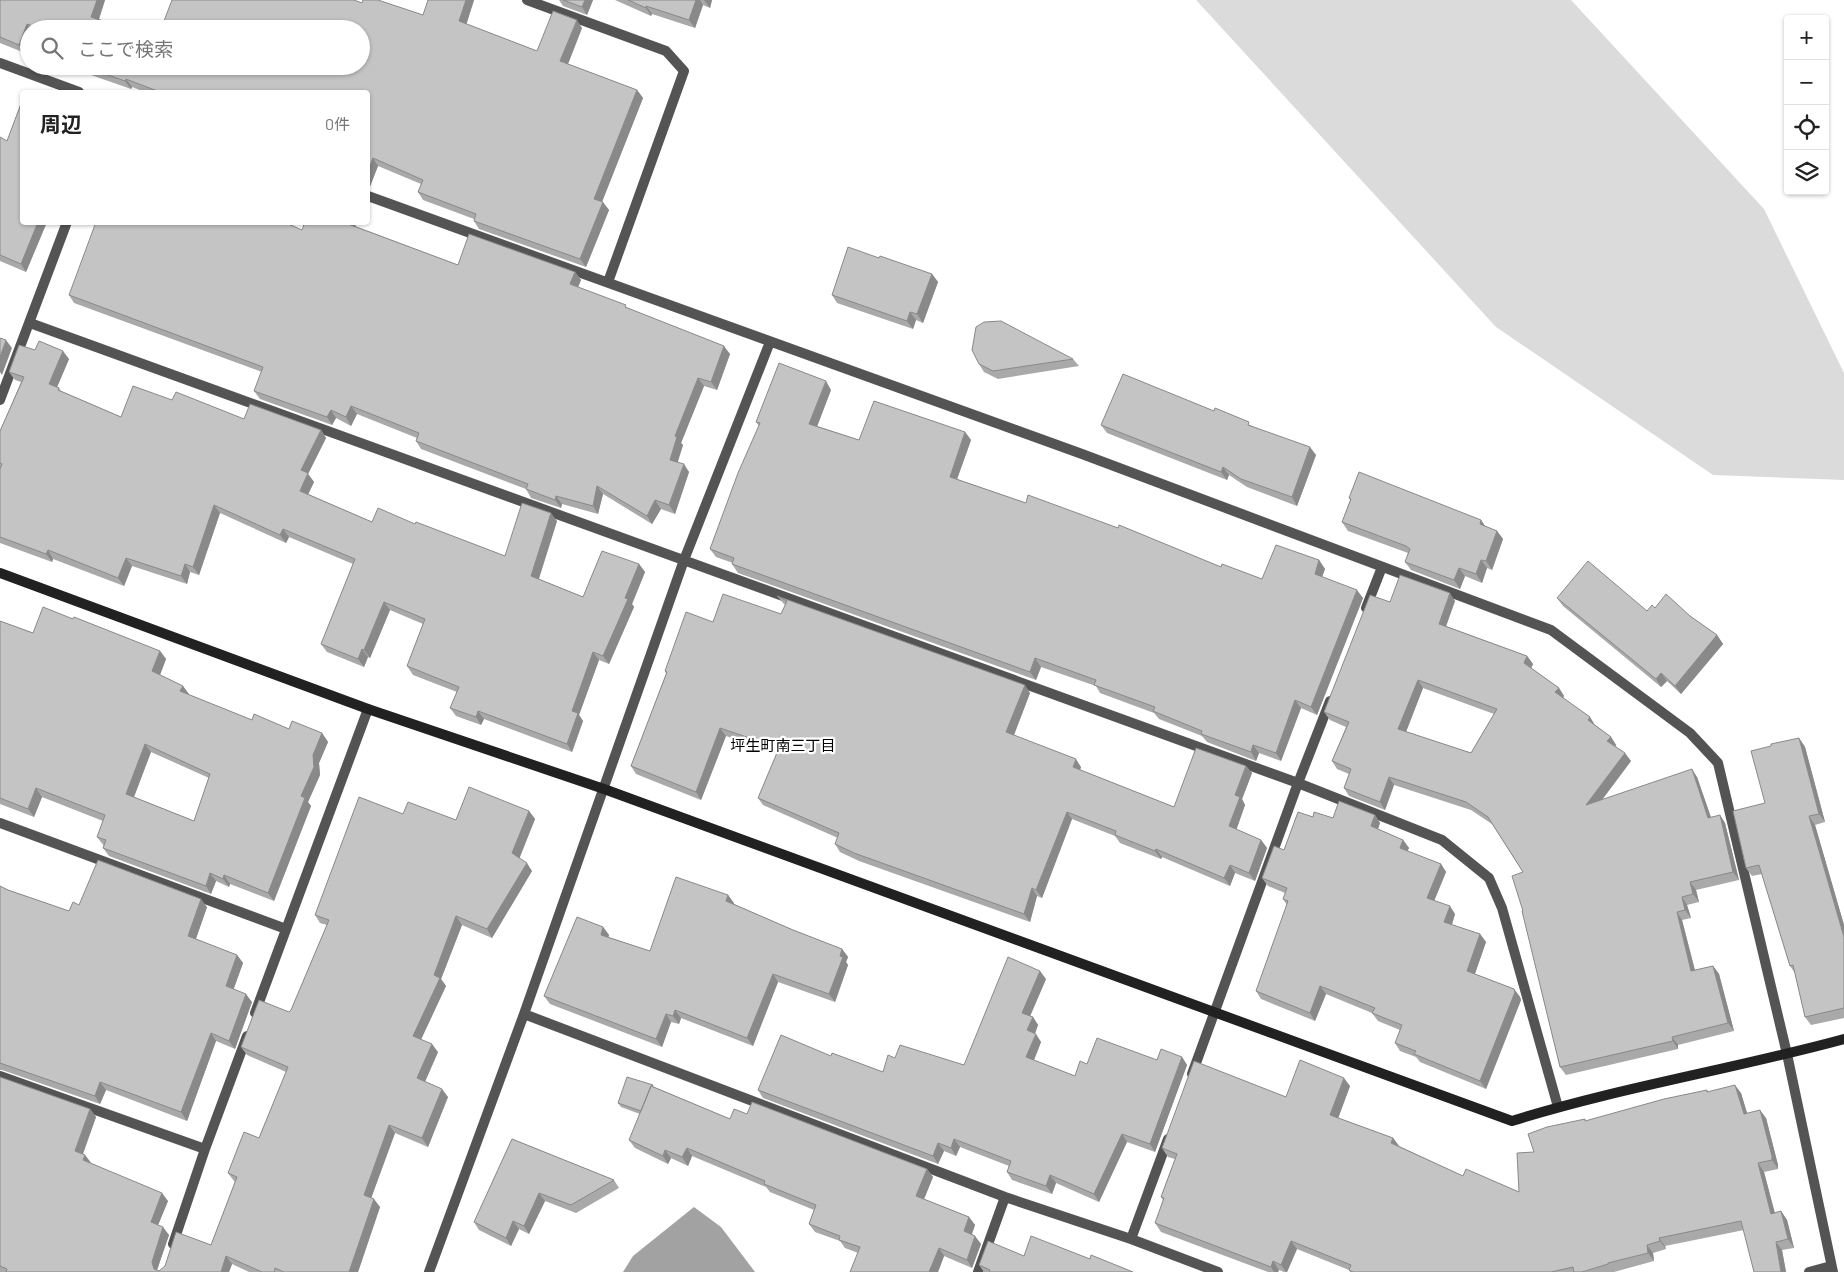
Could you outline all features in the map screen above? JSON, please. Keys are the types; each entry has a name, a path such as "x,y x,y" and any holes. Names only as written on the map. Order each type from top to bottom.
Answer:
{"street":[{"path":"527,0 666,51 684,71 608,282"},
{"path":"0,63 20,70"},
{"path":"33,75 74,90"},
{"path":"370,197 1100,461 1551,630 1690,733 1718,763 1787,1054 1832,1269 1809,1272"},
{"path":"0,400 67,225"},
{"path":"30,323 1298,783 1442,840 1489,878 1502,908 1558,1107"},
{"path":"429,1272 524,1014 684,560 770,342"},
{"path":"1361,621 1382,567"},
{"path":"0,573 368,709 604,789 1512,1121 1558,1107 1844,1039"},
{"path":"1188,1086 1298,783 1333,693"},
{"path":"170,1253 250,1025 368,709"},
{"path":"0,823 286,928"},
{"path":"524,1014 1005,1197 1132,1239 1218,1272"},
{"path":"0,1076 205,1149"},
{"path":"1132,1239 1171,1131"},
{"path":"978,1272 1005,1197"}],"shaded area":[{"path":"1196,0 1571,0 1764,209 1844,373 1844,480 1713,475 1496,327"},
{"path":"694,1207 721,1227 755,1272 623,1272 633,1256"}],"building":[{"path":"0,0 97,0 91,17 100,20 20,20 19,45 0,37"},
{"path":"172,0 354,0 362,3 363,0 378,0 423,15 428,0 466,0 459,21 537,51 553,11 577,20 560,61 637,90 594,199 603,202 580,259 474,221 476,214 418,192 423,180 373,158 370,166 370,90 155,90 126,79 125,81 108,75 370,75 370,20 164,20"},
{"path":"563,0 585,0 582,7"},
{"path":"628,0 696,0 689,20 646,6 646,8"},
{"path":"20,106 20,225 37,225 21,264 0,255 0,137 7,141"},
{"path":"95,225 291,225 302,230 304,225 351,225 458,265 469,234 575,272 570,284 724,346 711,382 698,378 675,436 677,437 670,460 684,464 669,505 655,500 647,516 597,486 593,506 556,496 555,500 526,489 528,484 416,441 419,433 351,406 346,417 331,410 327,417 254,391 263,367 69,295"},
{"path":"848,247 932,274 917,314 910,312 907,321 832,295"},
{"path":"1001,321 1073,359 993,371 979,364 972,350 976,327 984,322"},
{"path":"0,338 6,340 0,357"},
{"path":"39,341 63,351 49,384 59,388 58,390 121,417 133,386 172,400 176,392 244,419 250,404 321,430 301,470 308,473 300,491 372,522 378,508 415,524 416,522 505,556 522,503 551,513 531,576 583,597 602,551 639,564 625,598 628,599 603,656 593,652 572,711 578,713 567,744 478,711 476,717 450,708 459,687 407,666 425,619 384,602 364,650 362,649 358,659 321,644 355,559 283,529 280,535 214,505 193,567 185,564 181,576 126,558 118,578 48,550 46,554 0,537 0,469 2,464 0,463 0,431 24,377 9,372 19,345 35,350"},
{"path":"779,363 826,381 809,424 859,440 874,401 965,432 950,477 1026,503 1028,495 1118,528 1119,525 1221,567 1222,564 1262,579 1276,545 1319,560 1315,574 1357,590 1311,707 1295,700 1276,753 1253,745 1251,752 1201,734 1202,731 1153,711 1155,707 1094,685 1096,680 1035,658 1030,672 732,564 734,558 710,549 738,473 760,423 756,422"},
{"path":"1123,374 1214,411 1215,408 1249,422 1248,425 1310,447 1292,497 1241,479 1223,467 1221,472 1101,425"},
{"path":"1359,472 1481,520 1480,524 1497,531 1486,561 1481,560 1476,574 1459,568 1454,580 1405,562 1410,549 1406,546 1342,522"},
{"path":"1588,561 1647,611 1652,605 1655,608 1666,594 1690,616 1717,635 1675,686 1661,673 1656,679 1557,598"},
{"path":"1400,575 1450,593 1439,624 1527,656 1524,663 1559,688 1555,692 1590,717 1588,720 1611,737 1607,741 1625,753 1586,805 1692,769 1708,818 1720,815 1733,872 1690,882 1693,894 1682,897 1685,910 1677,912 1691,971 1713,966 1728,1023 1672,1037 1673,1041 1560,1067 1523,911 1512,876 1523,872 1488,817 1466,802 1389,777 1380,802 1344,788 1351,769 1332,761 1349,722 1324,712 1370,595 1390,602","holes":["1418,680 1497,709 1471,753 1398,729"]},
{"path":"723,594 781,614 787,601 777,596 1025,685 1006,732 1076,759 1073,767 1174,807 1196,748 1246,766 1235,795 1240,797 1229,826 1261,840 1249,873 1230,865 1224,878 1156,849 1155,851 1115,835 1116,831 1067,812 1036,890 1032,888 1024,914 854,853 835,844 839,833 758,798 779,748 720,728 696,792 631,766 667,672 665,671 686,612 713,622"},
{"path":"43,607 73,619 74,617 160,651 152,671 183,686 180,691 252,720 254,714 289,729 292,721 322,733 313,755 314,767 301,796 305,798 268,893 224,875 223,879 210,873 206,886 103,848 106,840 97,837 105,815 36,788 28,809 0,798 0,621 33,633","holes":["145,744 210,774 194,821 126,794"]},
{"path":"1799,738 1819,814 1809,816 1844,937 1844,1008 1805,1017 1793,965 1790,966 1759,865 1746,868 1733,811 1765,803 1751,751 1771,746 1771,744"},
{"path":"469,787 529,811 512,853 527,863 487,929 456,916 434,975 440,978 413,1036 432,1044 417,1078 442,1089 422,1138 389,1125 364,1195 374,1199 349,1272 284,1272 275,1268 274,1272 262,1272 226,1256 221,1272 6,1272 7,1269 0,1266 0,1077 90,1109 75,1151 85,1155 83,1160 162,1193 151,1222 163,1227 152,1262 154,1269 159,1271 165,1266 176,1232 211,1245 237,1177 228,1173 244,1132 259,1138 288,1067 241,1047 259,1000 289,1012 291,1010 329,920 315,915 359,797 403,814 408,802 456,820"},
{"path":"1339,801 1375,815 1371,826 1403,840 1400,848 1441,864 1427,898 1450,906 1444,922 1480,934 1467,971 1514,989 1515,992 1480,1081 1414,1054 1416,1051 1395,1043 1402,1025 1372,1013 1375,1008 1320,986 1310,1013 1256,991 1288,901 1283,899 1287,888 1262,878 1274,846 1284,850 1298,812 1313,817 1314,812 1333,818"},
{"path":"98,860 201,899 188,936 237,955 226,986 246,994 229,1041 211,1033 181,1112 100,1082 95,1096 0,1063 0,886 69,911 73,902 79,905"},
{"path":"676,877 728,895 726,901 842,949 840,956 843,957 829,994 773,974 747,1038 675,1010 673,1016 666,1014 656,1039 544,996 577,917 603,927 601,935 650,951"},
{"path":"1008,957 1040,971 1022,1013 1033,1017 1027,1030 1036,1034 1026,1057 1075,1076 1080,1061 1087,1064 1097,1038 1157,1060 1161,1049 1182,1057 1150,1144 1122,1134 1094,1194 1050,1175 1046,1186 1007,1172 1011,1161 954,1139 951,1148 938,1143 933,1156 758,1090 781,1035 831,1056 832,1053 883,1072 888,1055 895,1058 900,1045 964,1065"},
{"path":"1300,1060 1344,1078 1330,1115 1393,1138 1391,1143 1463,1176 1466,1169 1519,1192 1517,1153 1534,1152 1528,1134 1547,1127 1585,1119 1585,1121 1664,1099 1735,1085 1744,1114 1760,1110 1772,1156 1772,1160 1758,1163 1771,1214 1781,1211 1788,1239 1776,1242 1781,1272 1754,1272 1741,1221 1659,1238 1660,1241 1647,1245 1648,1253 1582,1272 1574,1272 1573,1267 1551,1272 1353,1272 1349,1270 1351,1265 1291,1241 1281,1265 1273,1261 1271,1267 1155,1223 1164,1198 1161,1197 1177,1154 1162,1148 1194,1061 1286,1097"},
{"path":"627,1077 653,1085 641,1111 618,1103"},
{"path":"651,1086 730,1119 734,1109 747,1114 752,1102 927,1169 916,1196 969,1217 964,1231 975,1236 967,1260 939,1248 929,1272 850,1272 860,1247 839,1240 840,1236 809,1224 816,1205 764,1184 765,1181 687,1148 682,1157 665,1150 663,1156 629,1140"},
{"path":"512,1139 614,1180 571,1205 539,1193 524,1226 513,1221 506,1238 474,1222"},
{"path":"1031,1236 1090,1259 1091,1255 1133,1272 989,1272 990,1270 979,1265 988,1241 1024,1256"}],"district":[{"name":"坪生町南三丁目","path":"783,745"}]}
